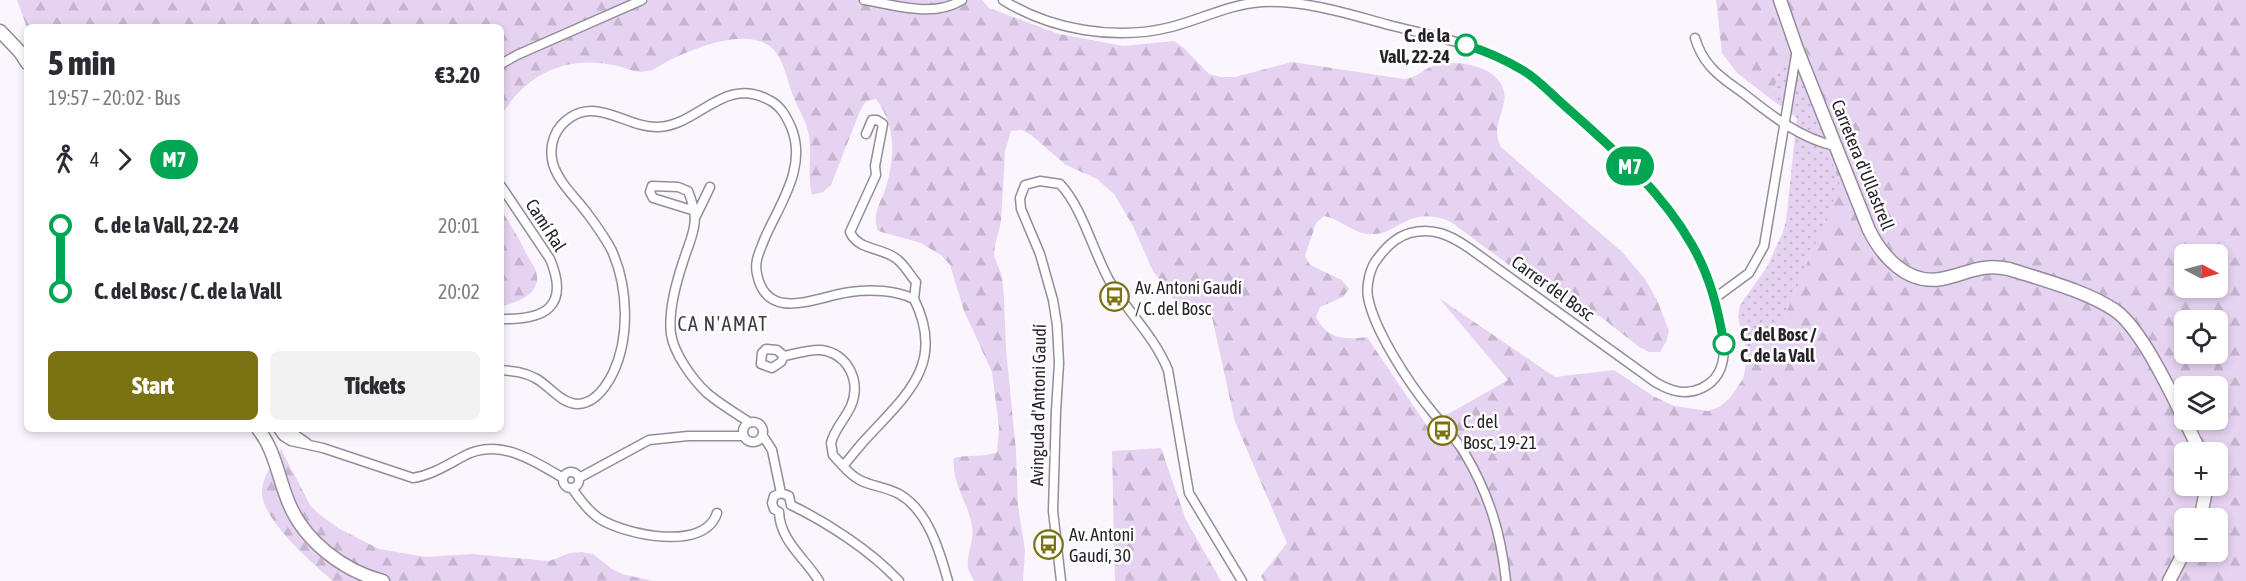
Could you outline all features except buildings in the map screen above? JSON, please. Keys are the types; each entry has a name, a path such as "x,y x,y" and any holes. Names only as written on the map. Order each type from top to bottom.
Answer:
{"street":[{"path":"504,62 642,0"},
{"path":"864,0 927,10 950,7 962,0"},
{"name":"Carrer del Bosc","path":"1003,0 1028,14 1060,25 1084,30 1125,32 1168,27 1239,6 1262,2 1305,3 1446,39 1478,49 1526,72 1642,177 1683,229 1703,267 1715,298 1724,345 1722,368 1717,376 1704,387 1689,392 1674,392 1649,377 1469,248 1442,232 1419,231 1400,237 1383,250 1374,262 1367,295 1372,311 1396,359 1428,407 1463,450 1482,486 1495,516 1506,581"},
{"name":"Carretera d'Ullastrell","path":"1780,0 1797,50 1869,230 1877,247 1886,258 1905,272 1934,279 1974,268 1999,267 2096,300 2117,312 2132,326 2149,352 2194,442"},
{"path":"0,31 24,58"},
{"path":"1695,38 1702,56 1710,66 1784,124 1821,143 1835,146"},
{"path":"1715,298 1749,273 1764,246 1797,50"},
{"path":"504,370 533,377 564,400 578,404 599,394 608,383 619,358 623,341 624,303 616,262 606,239 556,172 551,154 557,129 571,117 586,110 596,110 638,124 657,127 682,121 725,97 750,94 772,102 786,116 793,133 796,163 788,191 774,217 756,264 761,286 778,302 786,304 801,304 832,296 869,291 914,299"},
{"path":"843,466 905,398 920,376 924,360 926,331 914,299 916,282 897,258 860,244 853,240 850,232 876,175 875,166 883,124 872,120 866,134"},
{"name":"Avinguda d'Antoni Gaudí","path":"1060,581 1053,511 1059,372 1057,325 1045,272 1021,209 1020,198 1026,185 1040,181 1060,184 1071,197 1111,283 1161,354 1168,370 1190,493 1242,581"},
{"path":"652,186 678,187 688,191 696,213 653,198 650,192 652,186"},
{"path":"710,187 696,213 689,247 677,283 672,309 671,336 684,367 707,393 749,422 760,424 764,431 763,436 772,450 780,493"},
{"name":"Camí Ral","path":"504,190 545,252 556,273 557,294 548,310 541,315 531,318 504,319"},
{"path":"784,356 809,351 828,352 842,358 850,370 855,385 854,398 831,443 834,455 853,477 861,482 899,494 918,511 935,544 948,581"},
{"path":"743,436 743,428 749,422"},
{"path":"260,432 270,449 290,507 304,530 327,552 343,563 383,581"},
{"path":"280,432 291,441 413,478 425,476 477,450 501,449 515,453 563,477"},
{"path":"291,432 310,445"},
{"path":"579,478 649,440 688,436 743,436 753,442 763,436"},
{"path":"563,477 571,472 579,478"},
{"path":"563,477 565,486 572,488 587,509 599,518 625,530 676,537 710,528 717,513"},
{"path":"572,488 578,485 579,478"},
{"path":"791,505 786,511 779,512 772,503 774,496 780,493 789,496 791,505 822,522 868,553 898,581"},
{"path":"779,512 779,519 786,537 819,581"},
{"path":"2169,581 2179,562"}],"green space":[{"path":"17,0 982,0 989,8 1059,34 1123,46 1174,41 1209,74 1220,77 1235,77 1292,62 1404,79 1433,66 1468,64 1491,73 1504,90 1504,102 1497,130 1501,147 1622,252 1645,279 1657,300 1669,331 1660,352 1649,352 1601,317 1513,268 1451,222 1423,216 1378,234 1367,234 1324,216 1316,223 1305,256 1310,265 1342,280 1349,289 1343,297 1320,307 1316,317 1325,330 1331,334 1344,338 1367,337 1427,426 1508,380 1439,298 1555,377 1614,370 1653,396 1674,406 1708,411 1719,407 1729,399 1743,379 1748,356 1781,325 1840,185 1795,52 1789,52 1779,68 1772,100 1737,73 1722,53 1716,0 2246,0 2246,581 1264,581 1261,576 1287,543 1235,422 1212,317 1202,314 1191,316 1181,310 1153,271 1133,226 1114,194 1097,179 1066,165 1022,130 1011,131 1005,152 1001,222 994,256 1002,276 1004,298 1018,506 1025,550 1023,581 974,581 968,570 972,526 957,484 954,458 997,452 999,428 992,372 964,311 950,265 942,256 921,243 878,231 876,215 891,167 892,143 888,121 876,99 866,101 860,111 831,185 823,192 812,195 810,143 805,121 783,65 772,48 761,42 749,39 720,41 643,72 595,63 563,66 548,71 522,89 504,112 504,24 26,24"},
{"path":"1789,51 1795,52 1841,185 1781,325 1748,356 1738,317 1740,305 1767,267 1786,220 1797,118 1772,100 1779,68"},
{"path":"504,215 536,271 536,285 532,291 528,296 504,305"},
{"path":"1161,448 1186,520 1221,581 1115,581 1112,451"},
{"path":"281,449 310,505 338,528 379,549 426,557 472,554 549,561 570,553 582,552 593,554 622,574 653,581 333,581 289,540 269,514 264,502 262,491 264,480"}],"bus line":[{"name":"M7","path":"1466,45 1526,72 1642,177 1661,199 1678,221 1703,267 1715,298 1724,344"}],"place":[{"name":"C. de la Vall, 22-24","path":"1466,45"},
{"name":"Av. Antoni Gaudí / C. del Bosc","path":"1114,297"},
{"name":"C. del Bosc / C. de la Vall","path":"1724,344"},
{"name":"C. del Bosc, 19-21","path":"1442,431"},
{"name":"Av. Antoni Gaudí, 30","path":"1048,544"}],"district":[{"name":"CA N'AMAT","path":"723,323"}]}
